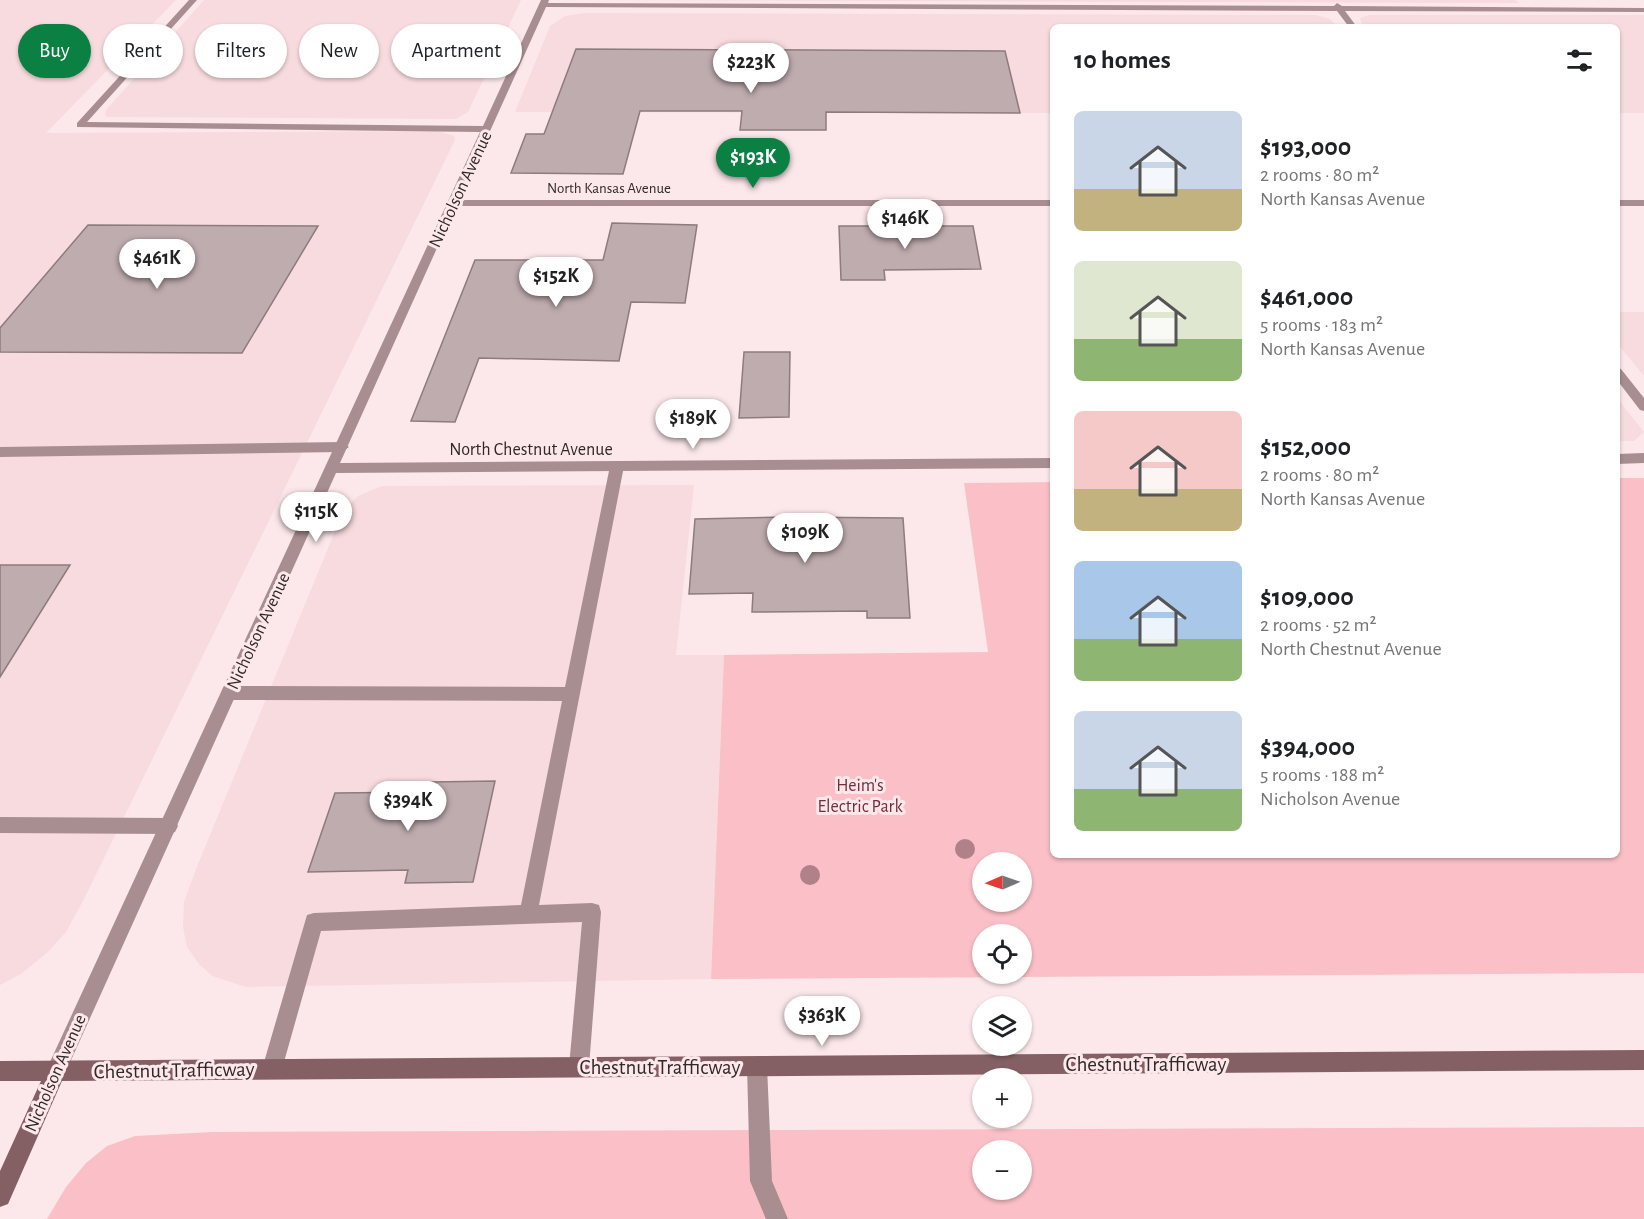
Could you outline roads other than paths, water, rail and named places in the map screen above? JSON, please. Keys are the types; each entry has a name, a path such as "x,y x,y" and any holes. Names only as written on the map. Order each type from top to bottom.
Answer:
{"street":[{"path":"193,0 80,125 487,129"},
{"path":"1333,0 1351,24"},
{"path":"544,3 1340,10 1644,10"},
{"name":"Nicholson Avenue","path":"0,1196 544,3"},
{"name":"North Kansas Avenue","path":"453,203 1050,203"},
{"path":"1620,203 1644,203"},
{"path":"1620,376 1644,407"},
{"path":"0,452 342,447"},
{"path":"1620,459 1644,458"},
{"name":"North Chestnut Avenue","path":"332,468 1050,463"},
{"path":"528,915 617,466"},
{"path":"229,693 572,694"},
{"path":"0,825 169,826"},
{"path":"272,1069 314,922 592,912 579,1067"},
{"name":"Chestnut Trafficway","path":"0,1071 1644,1060"},
{"path":"757,1066 761,1181 777,1219"}],"park label":[{"name":"Heim's Electric Park","path":"860,795"}]}
